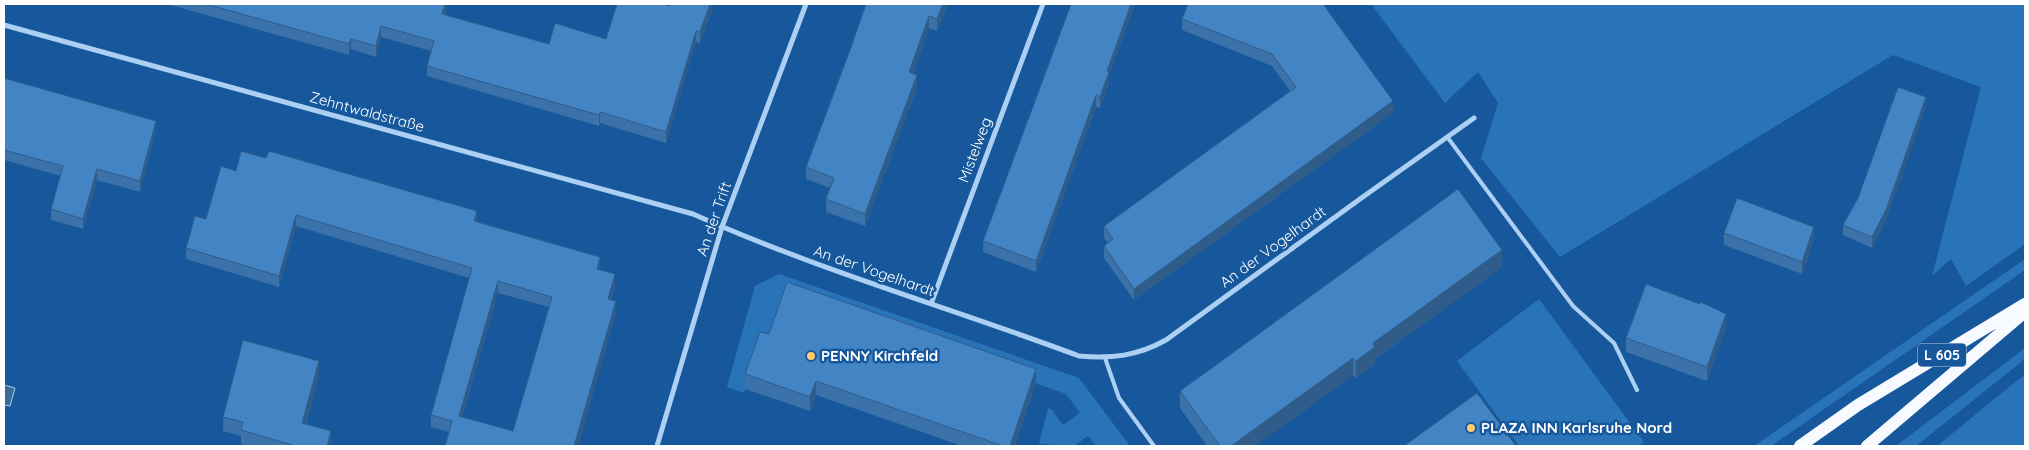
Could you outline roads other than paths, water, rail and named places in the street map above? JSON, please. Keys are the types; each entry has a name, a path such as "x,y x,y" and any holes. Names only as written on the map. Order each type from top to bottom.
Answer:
{"main road":[{"name":"L 605","path":"1800,446 1858,405 2025,304"},
{"name":"L 605","path":"1867,446 2025,312"}],"street":[{"name":"An der Trift","path":"657,446 722,227 806,4"},
{"name":"Mistelweg","path":"931,304 1043,4"},
{"name":"Zehntwaldstraße","path":"4,25 693,214 722,227"},
{"name":"An der Vogelhardt","path":"722,227 756,242 1079,356 1105,358 1140,352 1166,340 1474,118"}],"lane":[{"path":"1448,138 1573,306 1614,343 1637,390"},
{"path":"1105,358 1119,398 1154,446"}],"place":[{"name":"PENNY Kirchfeld","path":"811,356"},
{"name":"PLAZA INN Karlsruhe Nord","path":"1471,428"}]}
